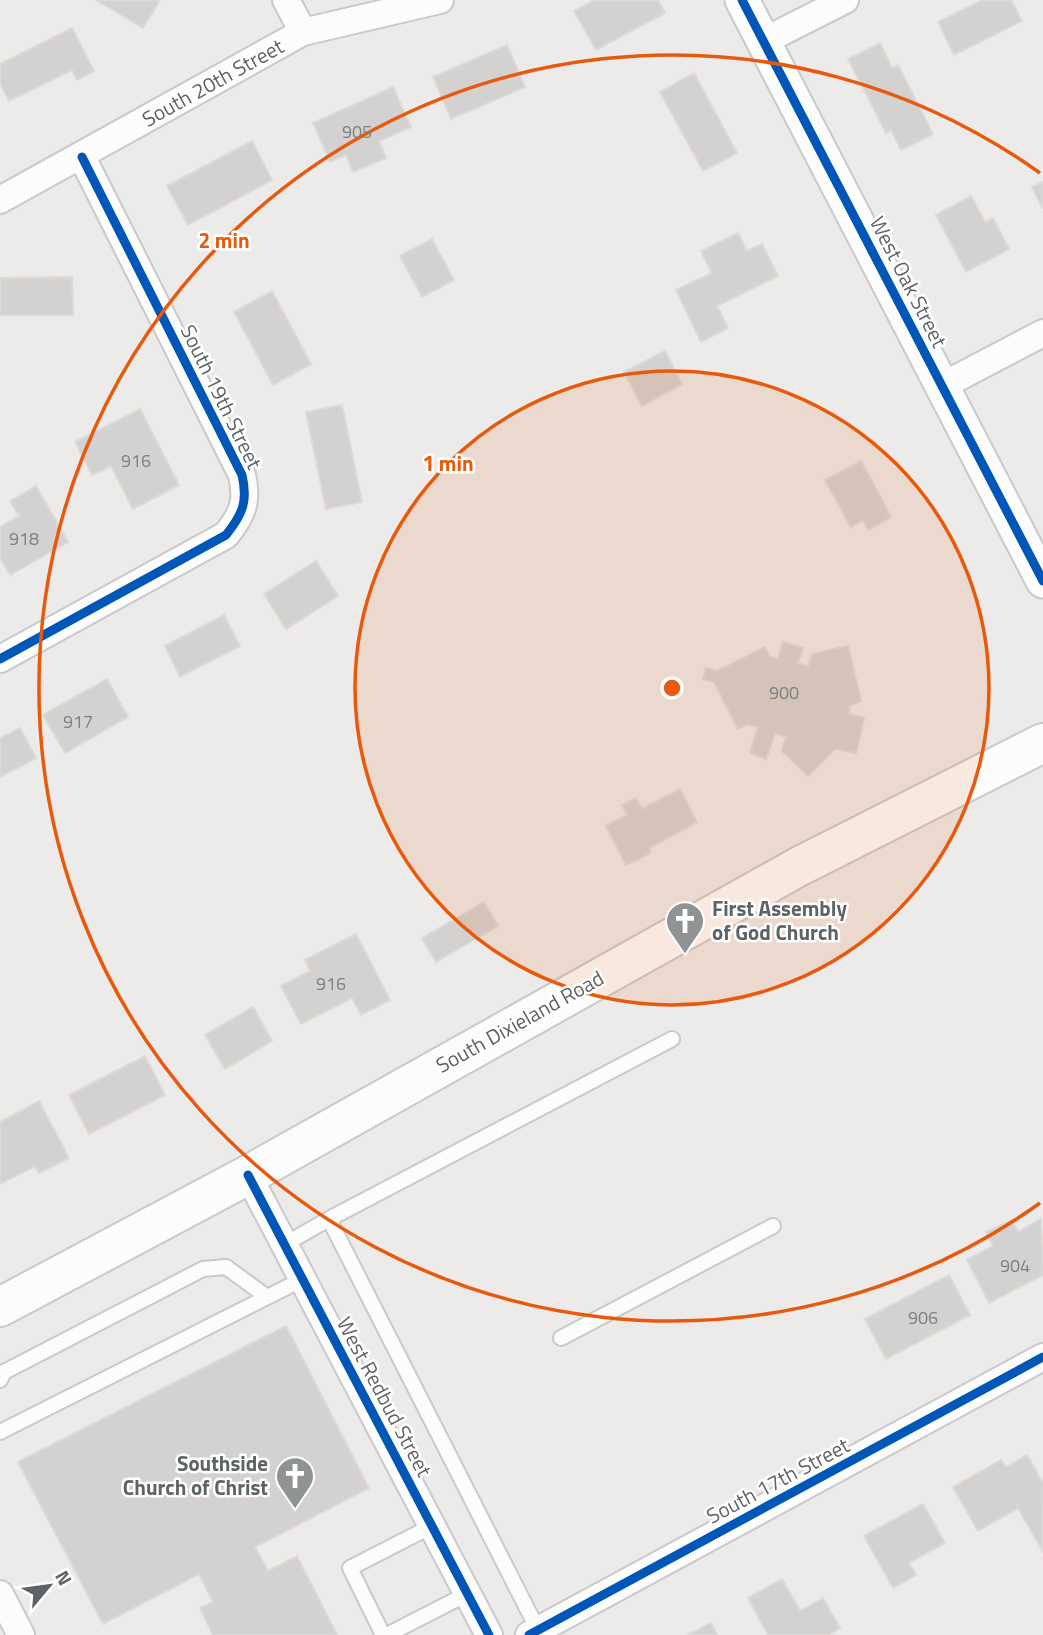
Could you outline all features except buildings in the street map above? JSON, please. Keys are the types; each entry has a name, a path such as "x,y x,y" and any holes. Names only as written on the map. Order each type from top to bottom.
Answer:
{"main road":[{"name":"South Dixieland Road","path":"0,1307 248,1175 798,867 1043,743"}],"street":[{"path":"286,0 303,32"},
{"name":"South 20th Street","path":"0,200 82,157 303,32 440,0"},
{"name":"West Oak Street","path":"742,0 1043,581"},
{"path":"764,41 845,0"},
{"name":"South 19th Street","path":"0,659 226,535 241,516 247,495 242,475 82,157"},
{"path":"942,386 1043,333"},
{"name":"West Redbud Street","path":"248,1175 489,1635"},
{"name":"South 17th Street","path":"533,1633 1043,1357"},
{"path":"0,1594 21,1635"}],"lane":[{"path":"285,1244 672,1039"},
{"path":"330,1219 533,1633"},
{"path":"561,1338 773,1226"},
{"path":"0,1380 4,1373 203,1269 226,1267 267,1297"},
{"path":"0,1432 303,1279"},
{"path":"432,1525 350,1568 385,1635 467,1594"}],"cycle path":[{"path":"742,0 1043,581"},
{"path":"0,659 226,535 243,507 242,475 82,157"},
{"path":"248,1175 489,1635"},
{"path":"529,1635 1043,1357"}],"place":[{"name":"First Assembly of God Church","path":"685,955"},
{"name":"Southside Church of Christ","path":"295,1510"}]}
